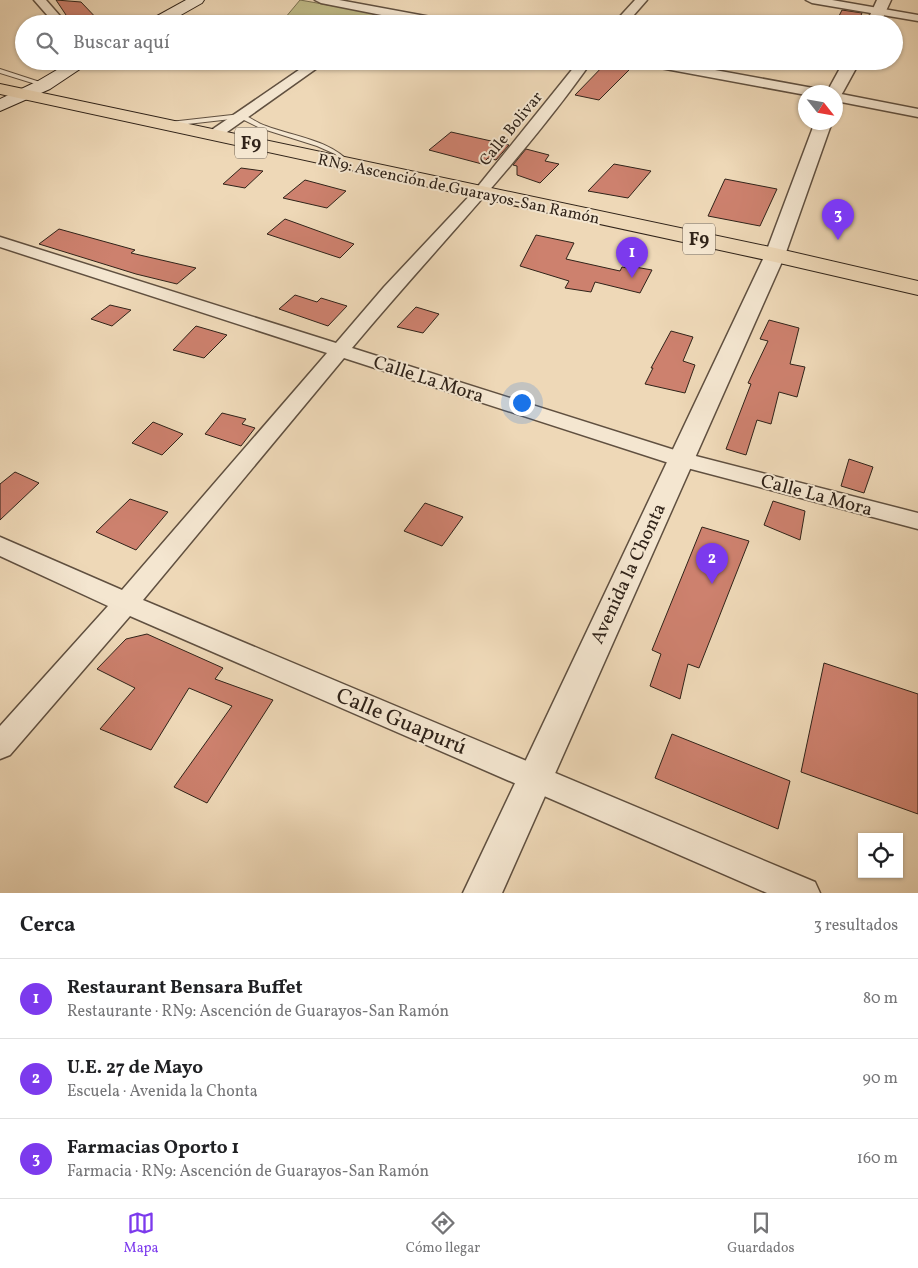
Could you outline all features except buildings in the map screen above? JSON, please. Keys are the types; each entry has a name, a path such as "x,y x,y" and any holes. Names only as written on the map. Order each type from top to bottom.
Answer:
{"highway":[{"name":"RN9: Ascención de Guarayos-San Ramón","path":"0,89 775,255 918,288"}],"main road":[{"path":"170,15 197,0"},
{"path":"0,106 44,85 69,70"}],"street":[{"path":"40,0 53,15"},
{"path":"321,0 402,15"},
{"path":"627,15 641,0"},
{"path":"812,0 898,15"},
{"path":"389,15 404,4"},
{"path":"903,16 918,18"},
{"path":"215,134 308,70"},
{"name":"Calle Bolivar","path":"0,746 126,603 390,291 480,193 579,70"},
{"path":"693,70 798,89"},
{"path":"839,85 847,70"},
{"path":"843,98 918,113"},
{"name":"Avenida la Chonta","path":"482,893 680,458 775,255 821,130"},
{"name":"Calle La Mora","path":"0,242 680,458 918,521"},
{"name":"Calle Guapurú","path":"0,546 126,603 804,893"}],"lane":[{"path":"0,71 44,85"},
{"path":"166,124 241,116 262,127 319,144 337,153 348,165"}],"shaded area":[{"path":"300,0 368,12 375,15 288,15"}],"place":[{"name":"Farmacias Oporto 1","path":"838,240"},
{"name":"Restaurant Bensara Buffet","path":"632,278"},
{"name":"U.E. 27 de Mayo","path":"712,584"}]}
